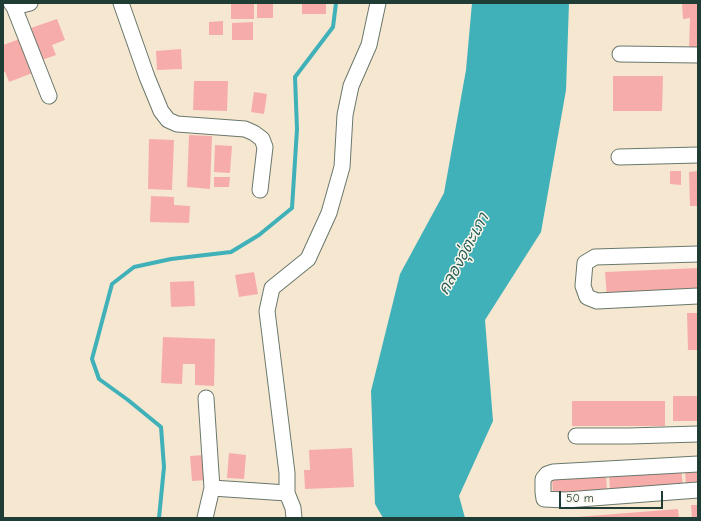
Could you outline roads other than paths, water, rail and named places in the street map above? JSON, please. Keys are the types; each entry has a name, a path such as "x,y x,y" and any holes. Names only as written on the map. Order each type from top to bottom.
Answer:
{"street":[{"path":"30,3 12,5 48,96"},
{"path":"121,3 147,77 161,111 168,120 177,124 245,130 254,133 262,139 265,147 260,190"},
{"path":"294,518 293,508 287,493 287,473 267,312 272,288 308,260 329,214 342,167 345,115 351,86 369,44 378,3"},
{"path":"620,54 698,55"},
{"path":"618,157 698,155"},
{"path":"698,254 595,257 585,263 583,286 587,297 597,301 698,296"},
{"path":"205,518 212,488 206,398"},
{"path":"576,436 698,434"},
{"path":"698,464 553,472 547,474 543,479 543,492 544,499 566,500 698,490"},
{"path":"212,488 287,493"}],"water":[{"name":"คลองอุ่ตะเภา","path":"472,3 569,3 566,90 541,232 485,320 493,421 459,496 465,518 383,518 375,504 371,391 400,274 444,193 466,70"}],"waterway":[{"path":"159,518 164,467 161,427 99,379 92,359 112,284 134,267 171,259 231,252 259,235 292,208 297,129 295,77 333,27 336,3"}]}
